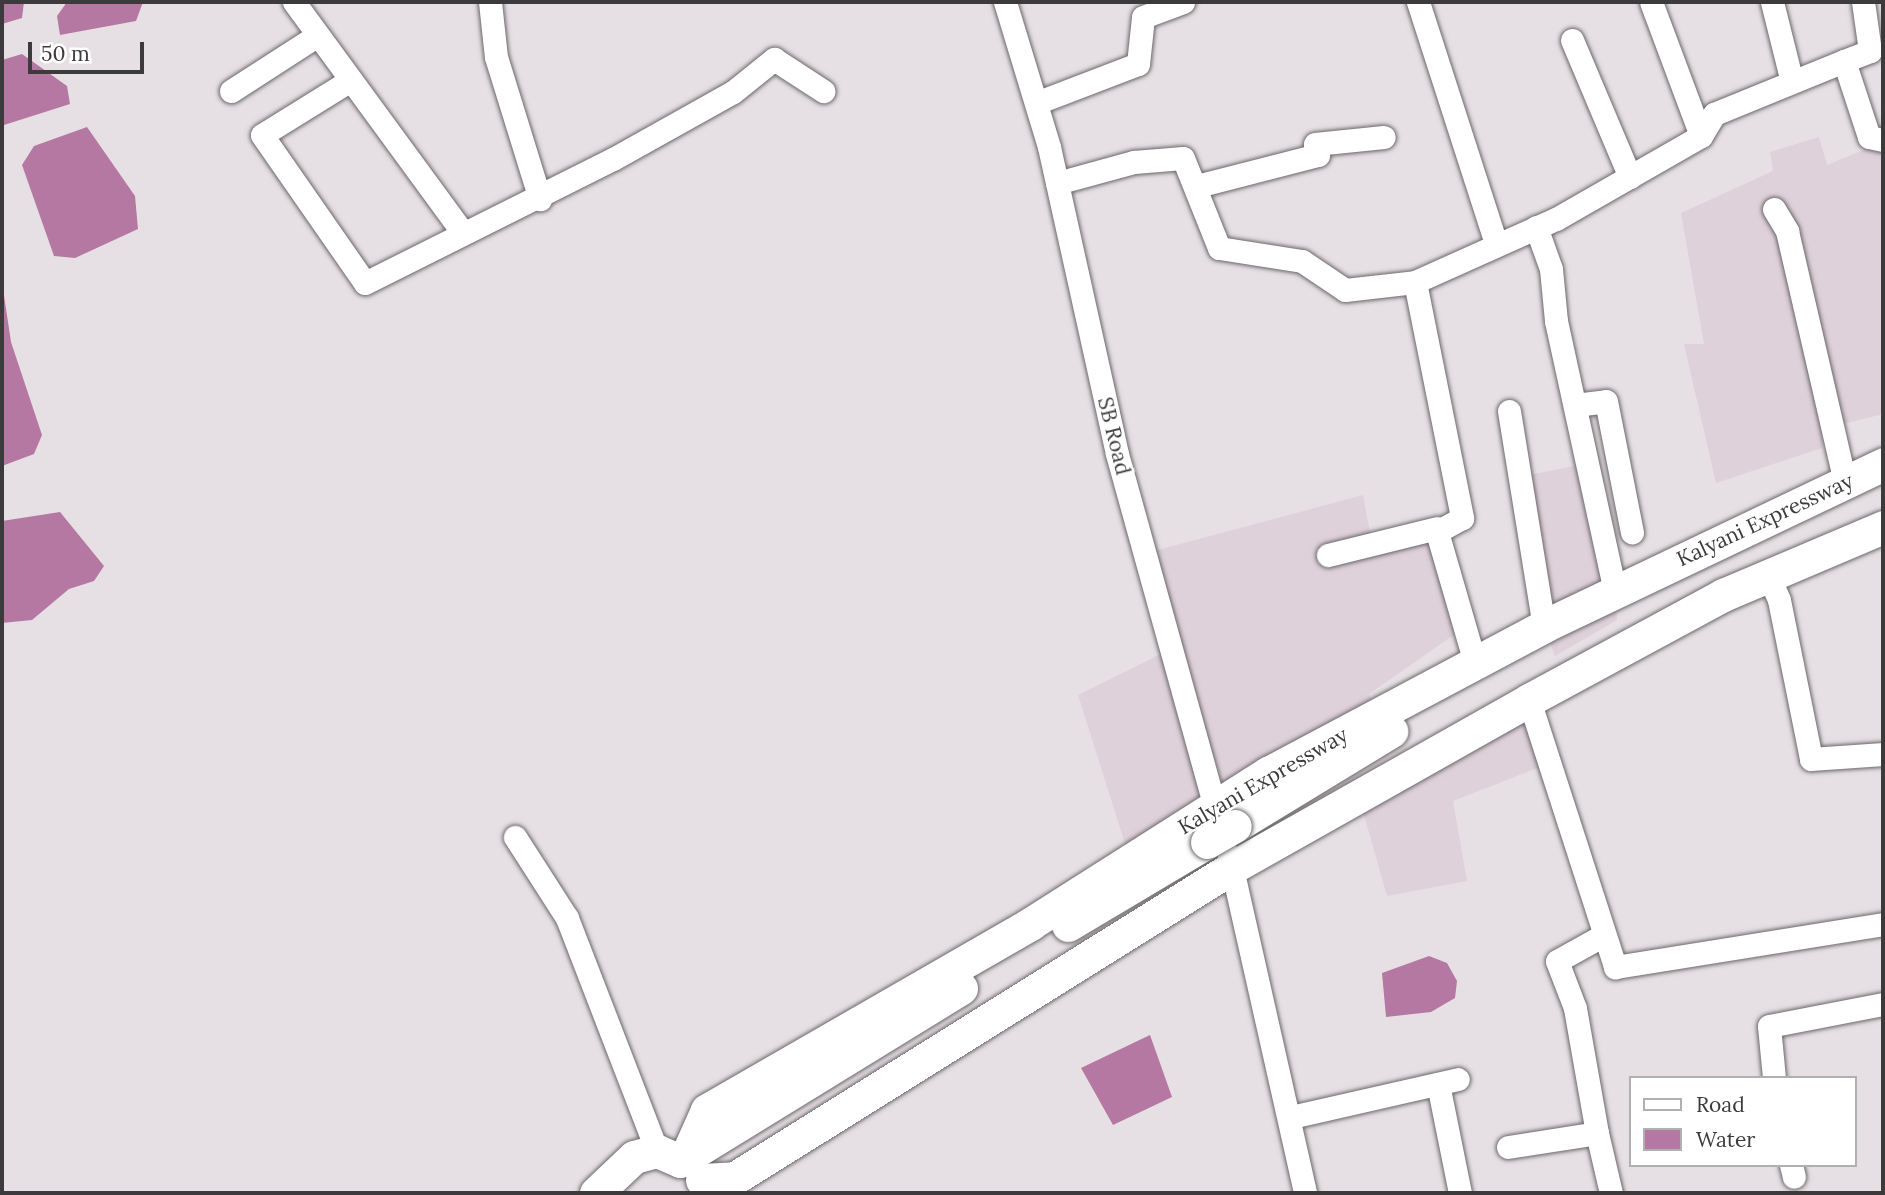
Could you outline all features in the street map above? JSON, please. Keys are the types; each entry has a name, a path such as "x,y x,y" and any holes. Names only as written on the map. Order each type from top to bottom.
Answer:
{"highway":[{"name":"Kalyani Expressway","path":"1224,842 1475,663 1615,591 1883,464"},
{"path":"596,1193 634,1157 686,1171 1224,842 1458,691 1747,542 1883,485"},
{"path":"1224,842 1769,556 1883,512"},
{"name":"Kalyani Expressway","path":"686,1171 707,1110 1030,924 1224,842 1529,699 1768,575 1883,527"}],"street":[{"path":"294,2 349,81 461,230"},
{"path":"490,2 496,57 540,199"},
{"name":"SB Road","path":"1004,2 1036,103 1057,183 1117,454 1224,842 1291,1117 1306,1193"},
{"path":"1036,103 1138,64 1143,17 1183,2"},
{"path":"1418,2 1496,243"},
{"path":"1651,2 1701,136"},
{"path":"1772,2 1792,82"},
{"path":"1057,183 1163,156 1189,163 1213,239 1224,250 1302,261 1345,290 1415,282 1536,227 1630,177 1701,136 1714,114 1870,51 1863,2"},
{"path":"230,91 318,35"},
{"path":"1572,40 1630,177"},
{"path":"349,81 262,135 363,282 461,230 540,199 733,92 774,59 823,92"},
{"path":"1844,61 1869,136 1883,140"},
{"path":"1197,186 1318,155 1315,145 1384,137"},
{"path":"1774,209 1787,232 1845,482"},
{"path":"1536,227 1551,269 1575,405 1615,591"},
{"path":"1328,555 1437,528 1462,518 1415,282"},
{"path":"1575,405 1600,398 1608,405 1632,532"},
{"path":"1509,411 1544,626"},
{"path":"1437,528 1475,663"},
{"path":"1768,575 1779,600 1811,759 1883,754"},
{"path":"1529,699 1602,936 1619,968 1883,924"},
{"path":"515,838 567,918 686,1171"},
{"path":"1602,936 1557,961 1575,1008 1597,1133 1611,1193"},
{"path":"1774,1076 1769,1026 1883,1004"},
{"path":"1291,1117 1448,1081 1460,1193"},
{"path":"1508,1147 1597,1133"}],"shaded area":[{"path":"1819,137 1827,165 1883,142 1883,414 1823,429 1822,448 1716,483 1684,344 1704,344 1681,213 1773,171 1770,152"},
{"path":"1584,464 1614,556 1617,620 1555,656 1535,602 1519,477"},
{"path":"1363,495 1373,549 1430,533 1458,632 1369,694 1388,739 1229,827 1154,551"},
{"path":"1167,651 1223,829 1135,875 1078,695"},
{"path":"1517,692 1545,765 1453,801 1467,881 1387,896 1354,780"}],"water":[{"path":"2,2 24,2 22,18 2,24"},
{"path":"67,2 143,2 136,21 60,35 57,16"},
{"path":"22,54 67,86 70,104 4,125 2,60"},
{"path":"87,127 135,196 138,229 75,258 54,256 22,165 34,146"},
{"path":"2,282 11,342 42,435 34,454 2,466"},
{"path":"60,512 104,566 94,581 69,589 32,620 2,623 2,521"},
{"path":"1429,956 1447,963 1457,981 1455,998 1431,1012 1386,1017 1382,973"},
{"path":"1150,1035 1172,1097 1113,1125 1081,1068"}]}
